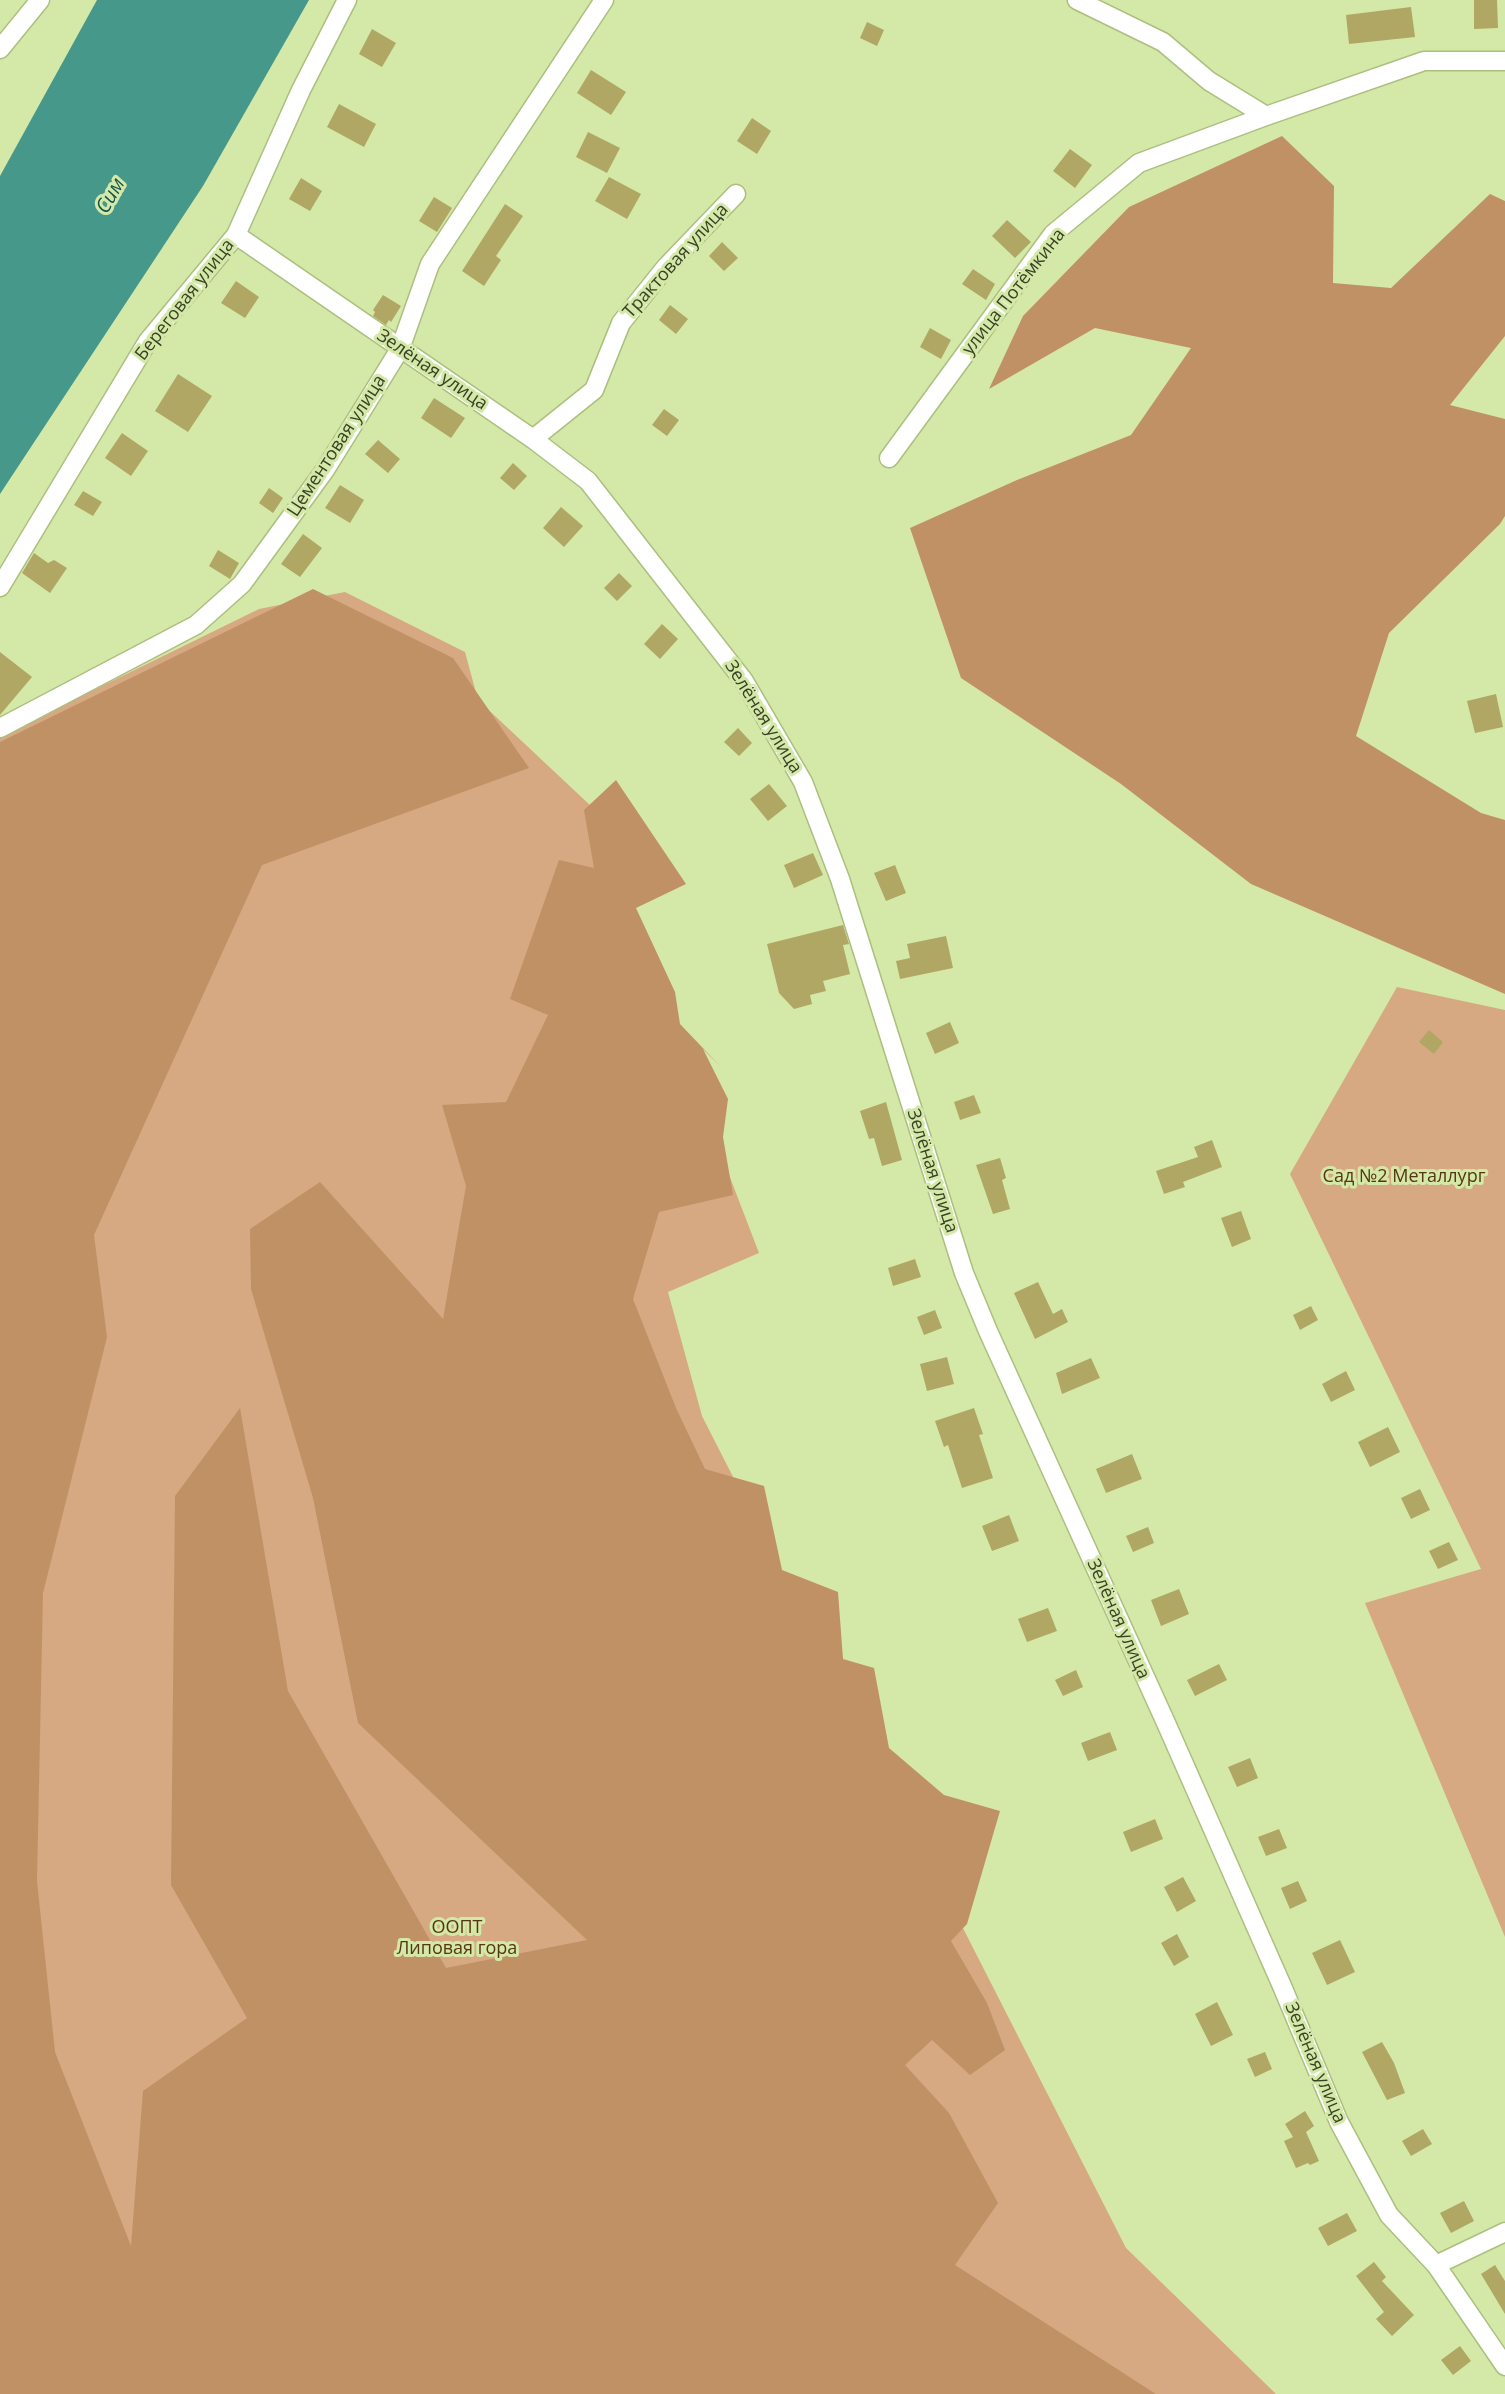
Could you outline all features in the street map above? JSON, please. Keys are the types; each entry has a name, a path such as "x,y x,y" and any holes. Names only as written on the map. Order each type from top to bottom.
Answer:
{"street":[{"path":"0,49 40,0"},
{"name":"Береговая улица","path":"0,587 148,341 236,235 301,90 347,0"},
{"name":"Цементовая улица","path":"0,728 196,625 242,584 325,470 400,349 430,264 604,0"},
{"path":"1077,0 1163,42 1209,81 1266,116"},
{"name":"улица Потёмкина","path":"889,458 1053,234 1139,163 1424,61 1505,61"},
{"name":"Трактовая улица","path":"533,439 594,390 621,323 666,267 736,194"},
{"name":"Зелёная улица","path":"236,235 533,439 588,481 744,681 803,782 840,879 964,1273 1180,1756 1339,2122 1389,2215 1436,2265 1505,2366"},
{"path":"1436,2265 1505,2232"}],"green space":[{"name":"ООПТ Липовая гора","path":"345,592 465,652 478,700 673,883 626,906 759,1253 668,1292 702,1416 1126,2248 1276,2394 0,2394 0,736 259,609"},
{"name":"Сад №2 Металлург","path":"1397,987 1505,1010 1505,1937 1365,1603 1481,1569 1290,1174"}],"shaded area":[{"path":"1282,136 1334,186 1333,283 1391,288 1490,194 1505,201 1505,336 1450,405 1505,419 1505,516 1500,524 1389,633 1356,736 1481,813 1505,820 1505,994 1251,884 1121,784 961,678 910,528 1017,480 1131,435 1191,348 1095,328 989,389 1023,316 1129,207"},
{"name":"ООПТ Липовая гора","path":"313,589 453,658 529,768 262,865 94,1235 107,1337 43,1593 37,1881 55,2052 131,2246 143,2091 247,2018 171,1885 175,1496 240,1408 288,1691 446,1968 587,1940 358,1723 313,1498 251,1289 250,1229 320,1182 443,1319 466,1186 442,1105 506,1102 548,1015 510,999 559,860 594,868 584,810 616,780 686,884 636,908 675,992 680,1024 720,1066 703,1049 728,1099 723,1137 733,1195 659,1212 633,1299 676,1408 705,1469 764,1486 782,1570 838,1592 843,1659 874,1668 889,1748 944,1795 1000,1811 967,1924 951,1941 987,2003 1005,2050 970,2075 932,2040 905,2065 949,2113 998,2203 955,2265 1156,2394 0,2394 0,742"}],"water":[{"name":"Сим","path":"97,0 309,0 203,186 0,494 0,176"}],"building":[{"path":"1474,0 1497,0 1498,28 1474,29"},
{"path":"1411,7 1415,37 1349,44 1346,15"},
{"path":"867,22 884,30 877,46 860,38"},
{"path":"372,29 396,43 382,67 359,54"},
{"path":"591,70 626,92 611,115 577,93"},
{"path":"339,104 376,124 364,147 327,127"},
{"path":"752,118 771,131 757,154 737,141"},
{"path":"588,132 620,148 607,173 576,157"},
{"path":"1070,149 1092,165 1075,188 1053,171"},
{"path":"609,177 641,194 627,219 595,201"},
{"path":"301,178 322,191 310,211 289,199"},
{"path":"434,197 452,208 437,232 419,221"},
{"path":"505,204 523,216 496,256 501,260 484,286 462,271"},
{"path":"1007,220 1031,242 1015,258 992,236"},
{"path":"722,242 738,258 724,271 709,256"},
{"path":"973,269 995,284 986,300 962,284"},
{"path":"236,281 259,297 245,318 221,303"},
{"path":"383,295 401,306 391,322 389,320 386,325 373,316 375,312 373,310"},
{"path":"670,305 688,319 676,334 659,320"},
{"path":"930,328 951,340 941,359 920,347"},
{"path":"178,374 212,396 188,432 155,411"},
{"path":"434,398 465,418 451,438 421,418"},
{"path":"664,409 679,420 667,436 652,425"},
{"path":"122,433 148,451 131,476 105,458"},
{"path":"378,440 400,459 388,473 365,454"},
{"path":"513,463 527,476 514,490 500,478"},
{"path":"340,485 364,500 350,523 325,508"},
{"path":"269,488 283,498 273,513 259,503"},
{"path":"83,491 102,502 93,516 74,505"},
{"path":"561,507 583,526 564,547 543,528"},
{"path":"303,534 322,548 300,577 281,564"},
{"path":"218,550 239,563 230,579 209,566"},
{"path":"34,553 48,563 54,560 67,568 50,593 22,573"},
{"path":"619,573 632,586 617,601 604,588"},
{"path":"662,624 678,639 660,659 644,644"},
{"path":"0,652 32,677 0,715"},
{"path":"1496,694 1503,727 1475,733 1467,701"},
{"path":"738,728 752,743 739,756 724,742"},
{"path":"769,784 787,806 768,821 750,799"},
{"path":"813,853 823,875 794,888 784,865"},
{"path":"895,865 906,893 886,901 874,873"},
{"path":"843,925 849,944 843,945 850,974 823,981 826,991 810,995 812,1004 794,1009 779,993 767,944"},
{"path":"946,936 953,968 900,979 896,961 910,958 907,944"},
{"path":"950,1022 959,1043 935,1054 926,1033"},
{"path":"1429,1030 1443,1042 1434,1054 1419,1042"},
{"path":"974,1095 981,1113 960,1120 954,1102"},
{"path":"886,1102 902,1160 882,1166 874,1138 869,1139 860,1111"},
{"path":"1212,1140 1222,1167 1183,1182 1185,1187 1164,1194 1156,1171 1198,1157 1194,1147"},
{"path":"1000,1158 1006,1178 1002,1180 1010,1209 993,1214 976,1165"},
{"path":"1241,1211 1251,1239 1232,1247 1221,1218"},
{"path":"915,1259 921,1277 893,1286 888,1268"},
{"path":"1038,1282 1053,1314 1062,1309 1068,1322 1035,1339 1014,1293"},
{"path":"1311,1306 1318,1320 1300,1330 1293,1315"},
{"path":"935,1310 942,1328 924,1335 917,1317"},
{"path":"947,1357 954,1384 927,1391 920,1364"},
{"path":"1091,1358 1100,1378 1062,1394 1056,1373"},
{"path":"1346,1371 1355,1390 1331,1402 1322,1384"},
{"path":"974,1408 983,1434 979,1435 993,1478 962,1488 948,1445 944,1447 935,1421"},
{"path":"1388,1427 1400,1452 1370,1467 1358,1442"},
{"path":"1132,1454 1142,1479 1106,1493 1096,1469"},
{"path":"1420,1489 1430,1510 1411,1519 1401,1498"},
{"path":"1009,1515 1019,1541 992,1551 982,1526"},
{"path":"1148,1527 1154,1543 1133,1552 1126,1536"},
{"path":"1449,1542 1458,1560 1438,1569 1429,1551"},
{"path":"1179,1589 1189,1614 1161,1626 1151,1600"},
{"path":"1048,1608 1057,1631 1027,1642 1018,1619"},
{"path":"1219,1664 1227,1680 1195,1696 1187,1680"},
{"path":"1076,1670 1083,1687 1063,1696 1055,1680"},
{"path":"1110,1732 1117,1750 1088,1761 1081,1743"},
{"path":"1250,1758 1258,1778 1237,1787 1228,1767"},
{"path":"1155,1819 1163,1839 1131,1852 1123,1832"},
{"path":"1279,1829 1287,1848 1266,1856 1258,1837"},
{"path":"1183,1877 1196,1901 1177,1912 1164,1887"},
{"path":"1298,1881 1307,1901 1290,1909 1281,1888"},
{"path":"1177,1934 1189,1957 1174,1966 1161,1943"},
{"path":"1340,1940 1355,1972 1327,1985 1312,1953"},
{"path":"1217,2002 1233,2035 1211,2046 1195,2014"},
{"path":"1382,2042 1394,2063 1405,2093 1387,2100 1362,2052"},
{"path":"1265,2052 1272,2069 1255,2077 1247,2059"},
{"path":"1305,2111 1314,2126 1306,2132 1319,2161 1296,2168 1284,2141 1293,2137 1285,2124"},
{"path":"1423,2129 1432,2144 1411,2156 1402,2141"},
{"path":"1464,2201 1474,2221 1451,2233 1440,2213"},
{"path":"1347,2213 1357,2231 1328,2246 1318,2228"},
{"path":"1374,2262 1386,2277 1382,2281 1414,2315 1392,2336 1376,2319 1384,2312 1356,2276"},
{"path":"1495,2265 1505,2281 1505,2314 1481,2274"},
{"path":"1460,2346 1471,2361 1453,2375 1441,2360"}]}
